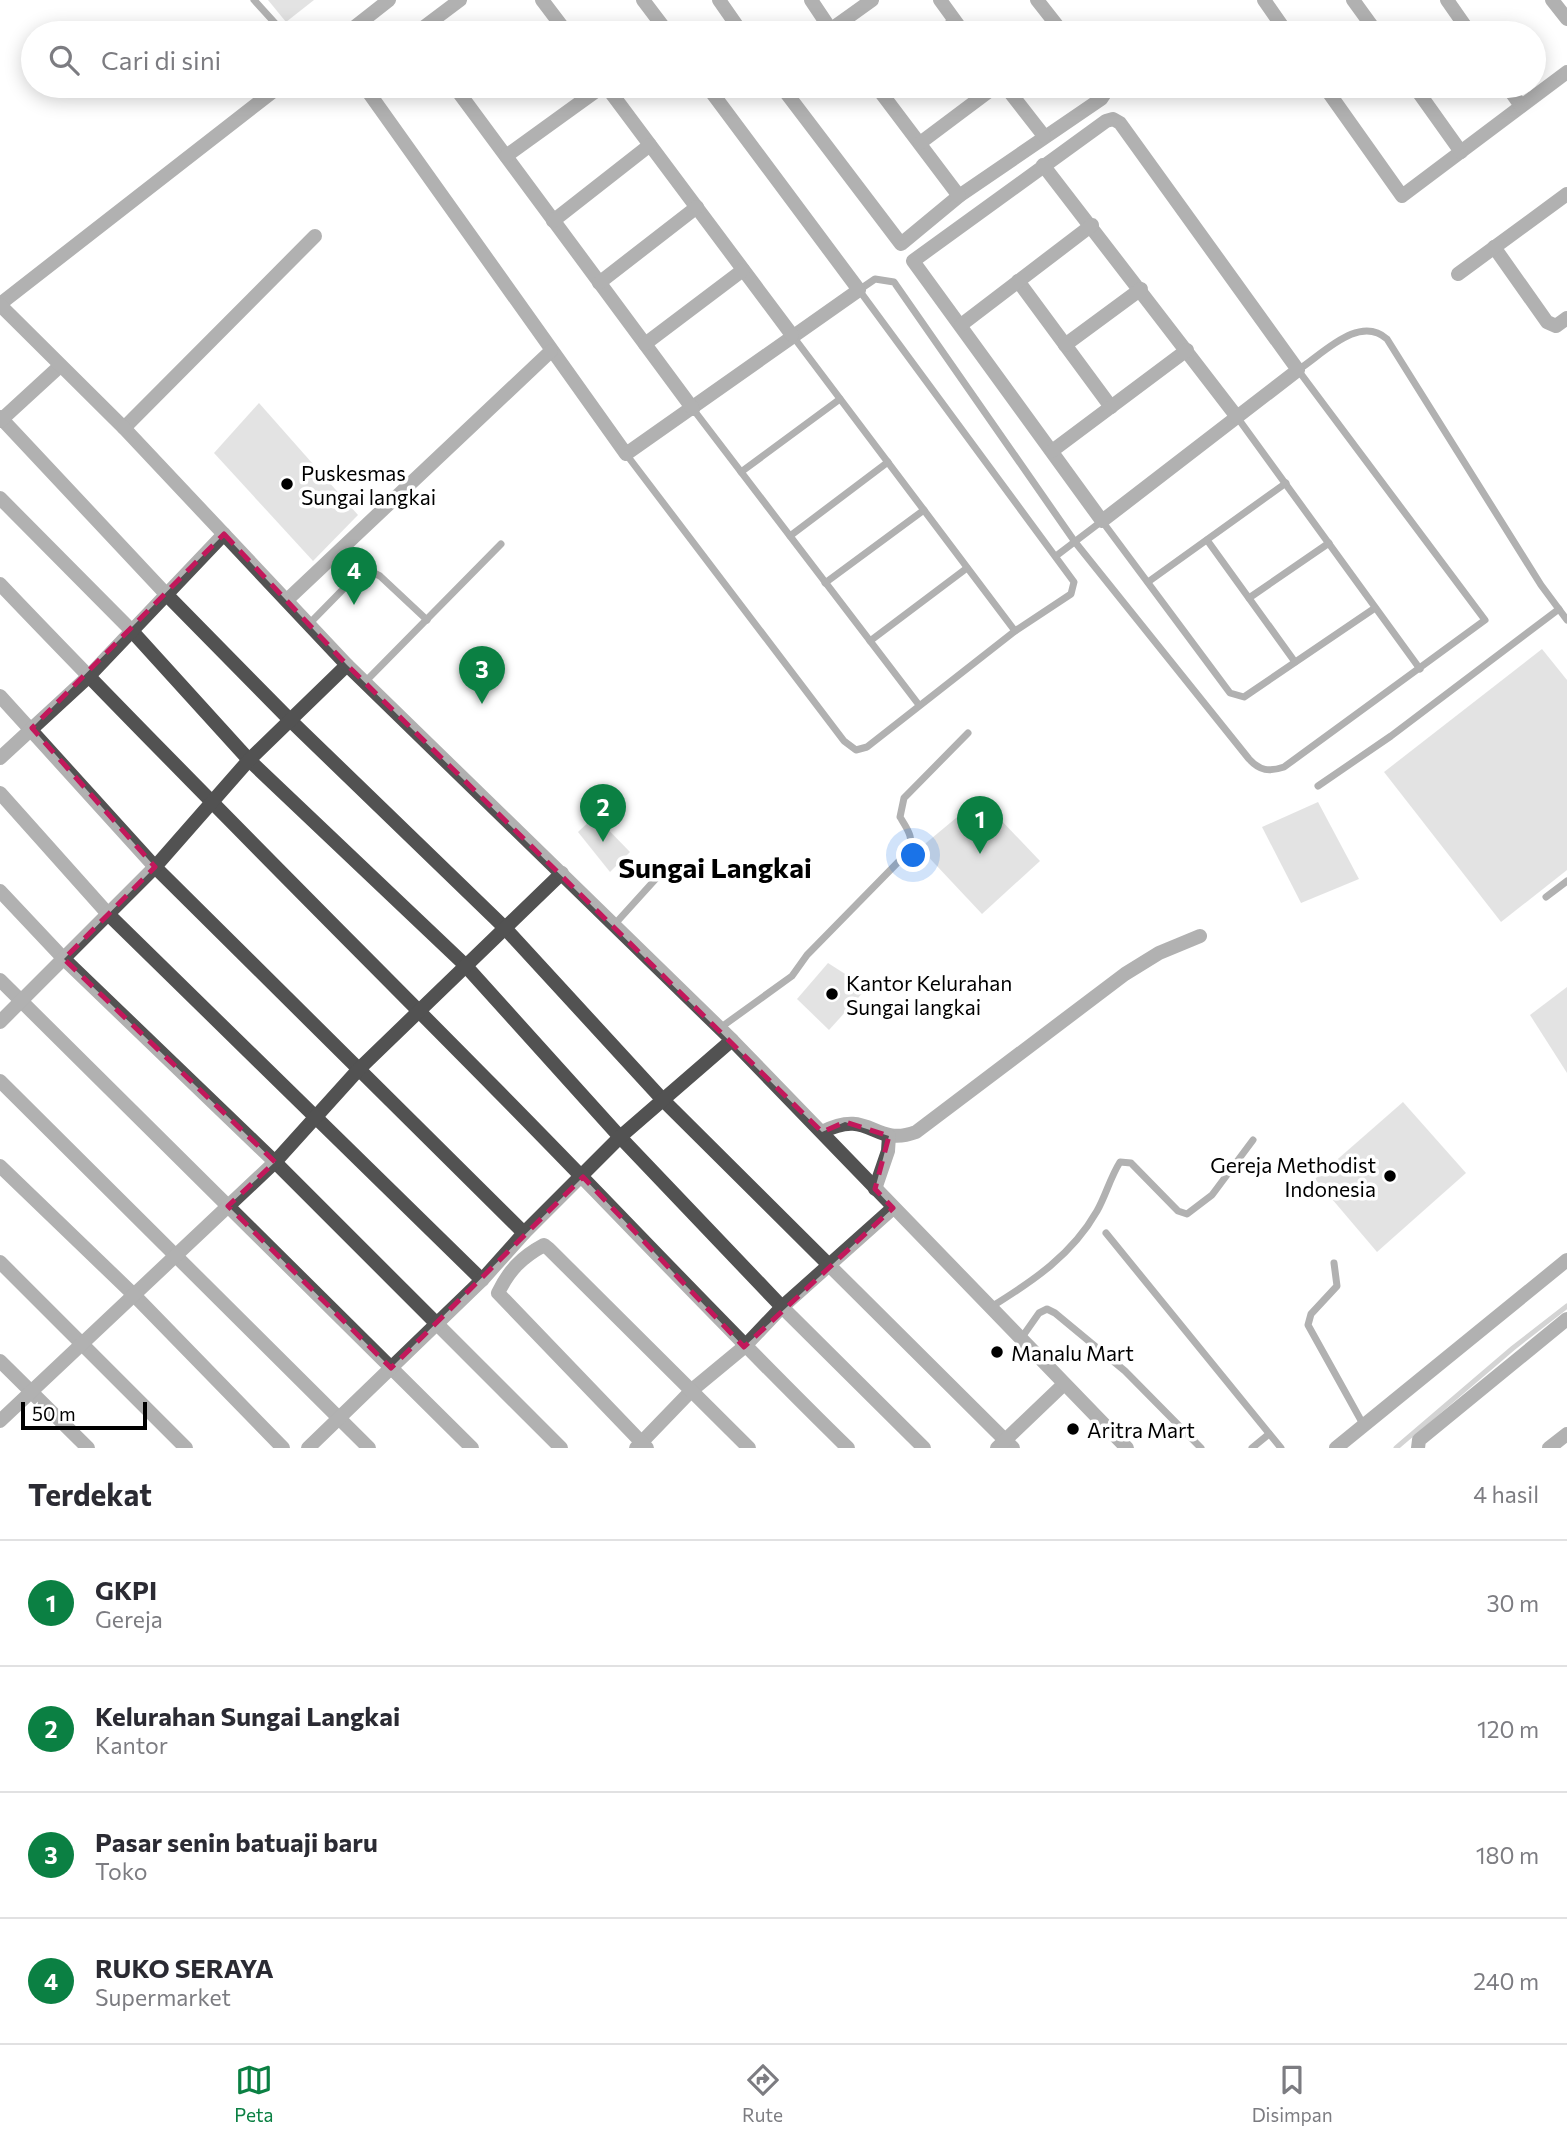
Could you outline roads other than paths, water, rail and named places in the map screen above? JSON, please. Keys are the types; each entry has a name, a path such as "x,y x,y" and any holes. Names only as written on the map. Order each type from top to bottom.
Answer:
{"street":[{"path":"362,21 389,0"},
{"path":"432,21 460,0"},
{"path":"542,0 558,21"},
{"path":"643,0 659,21"},
{"path":"719,0 734,21"},
{"path":"811,0 823,21"},
{"path":"844,21 872,0"},
{"path":"940,0 955,21"},
{"path":"1037,0 1054,21"},
{"path":"1264,0 1279,21"},
{"path":"1353,0 1368,21"},
{"path":"1447,0 1462,21"},
{"path":"1552,0 1567,19"},
{"path":"1546,88 1567,72"},
{"path":"265,98 0,304 124,428 347,665 732,1040 1127,1448"},
{"path":"372,98 626,454 859,290 716,98"},
{"path":"463,98 693,409"},
{"path":"506,156 587,98"},
{"path":"613,98 792,335"},
{"path":"790,98 901,244 958,196 1102,98"},
{"path":"885,98 958,196"},
{"path":"920,143 980,98"},
{"path":"1014,98 1044,136"},
{"path":"1333,98 1402,196 1532,98"},
{"path":"1423,98 1461,152"},
{"path":"1515,98 1521,106"},
{"path":"1113,119 1120,124 1298,370 1102,520 913,261 1043,165 1106,121 1113,119"},
{"path":"554,221 650,145"},
{"path":"1043,165 1092,225 1237,417"},
{"path":"1458,274 1567,194"},
{"path":"599,283 697,207"},
{"path":"961,325 1092,225"},
{"path":"124,428 315,236"},
{"path":"1494,247 1547,322 1556,326 1567,318"},
{"path":"645,344 743,270"},
{"path":"1018,281 1111,407"},
{"path":"1065,345 1140,289"},
{"path":"1052,451 1187,350"},
{"path":"287,600 551,351"},
{"path":"60,366 1,419 165,593 504,927 662,1099 1005,1445 1064,1384"},
{"path":"0,498 131,630 249,760 464,964 620,1138 782,1307 924,1448"},
{"path":"0,758 88,677 224,534"},
{"path":"0,584 88,677 583,1177 744,1347 848,1448"},
{"path":"0,1022 155,867 249,760 347,665"},
{"path":"0,696 32,728 155,867 524,1233"},
{"path":"0,793 109,915 482,1280"},
{"path":"0,1421 275,1162 313,1116 359,1069 420,1012 464,964 562,873"},
{"path":"0,891 64,959 275,1162 561,1448"},
{"path":"822,1132 837,1124 853,1121 897,1138 916,1132 1125,974 1159,953 1200,936"},
{"path":"0,980 391,1368 462,1445"},
{"path":"309,1448 482,1280 524,1233 620,1138 732,1040"},
{"path":"0,1081 369,1448"},
{"path":"876,1189 888,1151 889,1136"},
{"path":"0,1167 134,1294 283,1448"},
{"path":"749,1448 692,1390 544,1245 525,1256 506,1276 499,1293 642,1446 692,1390 744,1347 828,1264 893,1209"},
{"path":"1336,1448 1567,1260"},
{"path":"0,1262 84,1342 186,1448"},
{"path":"1418,1448 1419,1440 1567,1319"},
{"path":"0,1361 88,1448"},
{"path":"1549,1448 1567,1434"}],"lane":[{"path":"254,0 273,21"},
{"path":"626,454 849,747 867,747 1015,631 1073,591 1072,578 859,290 881,278 900,288 1075,542 1250,759 1266,770 1284,767 1485,620 1298,370 1357,330 1374,330 1387,339 1567,620"},
{"path":"792,335 1015,631"},
{"path":"741,472 840,399"},
{"path":"693,409 919,705"},
{"path":"1237,417 1420,669"},
{"path":"790,536 888,462"},
{"path":"1148,582 1286,483"},
{"path":"825,583 924,510"},
{"path":"1056,556 1102,520 1230,693 1236,697 1244,697 1376,608"},
{"path":"1207,540 1295,662"},
{"path":"1249,598 1329,543"},
{"path":"365,682 501,544"},
{"path":"870,641 967,568"},
{"path":"308,624 359,573 368,569 380,576 426,620"},
{"path":"1318,786 1391,736 1559,609"},
{"path":"720,1028 792,976 807,955 907,853 912,845 911,835 900,817 904,798 968,733"},
{"path":"614,925 662,872"},
{"path":"1546,897 1567,881"},
{"path":"991,1307 1053,1267 1082,1234 1099,1209 1109,1179 1120,1162 1131,1163 1178,1211 1187,1214 1212,1195 1253,1140"},
{"path":"1106,1233 1281,1448"},
{"path":"1334,1264 1337,1286 1311,1314 1308,1325 1363,1424"},
{"path":"1020,1340 1039,1312 1047,1309 1055,1313 1125,1371 1201,1448"},
{"path":"1252,1448 1269,1434"}],"waterway":[{"path":"1396,1448 1513,1348 1567,1306"}],"place":[{"name":"Puskesmas Sungai langkai","path":"287,484"},
{"name":"RUKO SERAYA","path":"354,605"},
{"name":"Pasar senin batuaji baru","path":"482,704"},
{"name":"Kelurahan Sungai Langkai","path":"603,842"},
{"name":"GKPI","path":"980,854"},
{"name":"Kantor Kelurahan Sungai langkai","path":"832,994"},
{"name":"Gereja Methodist Indonesia","path":"1390,1176"},
{"name":"Manalu Mart","path":"997,1352"},
{"name":"Aritra Mart","path":"1073,1429"}],"district":[{"name":"Sungai Langkai","path":"715,867"}]}
